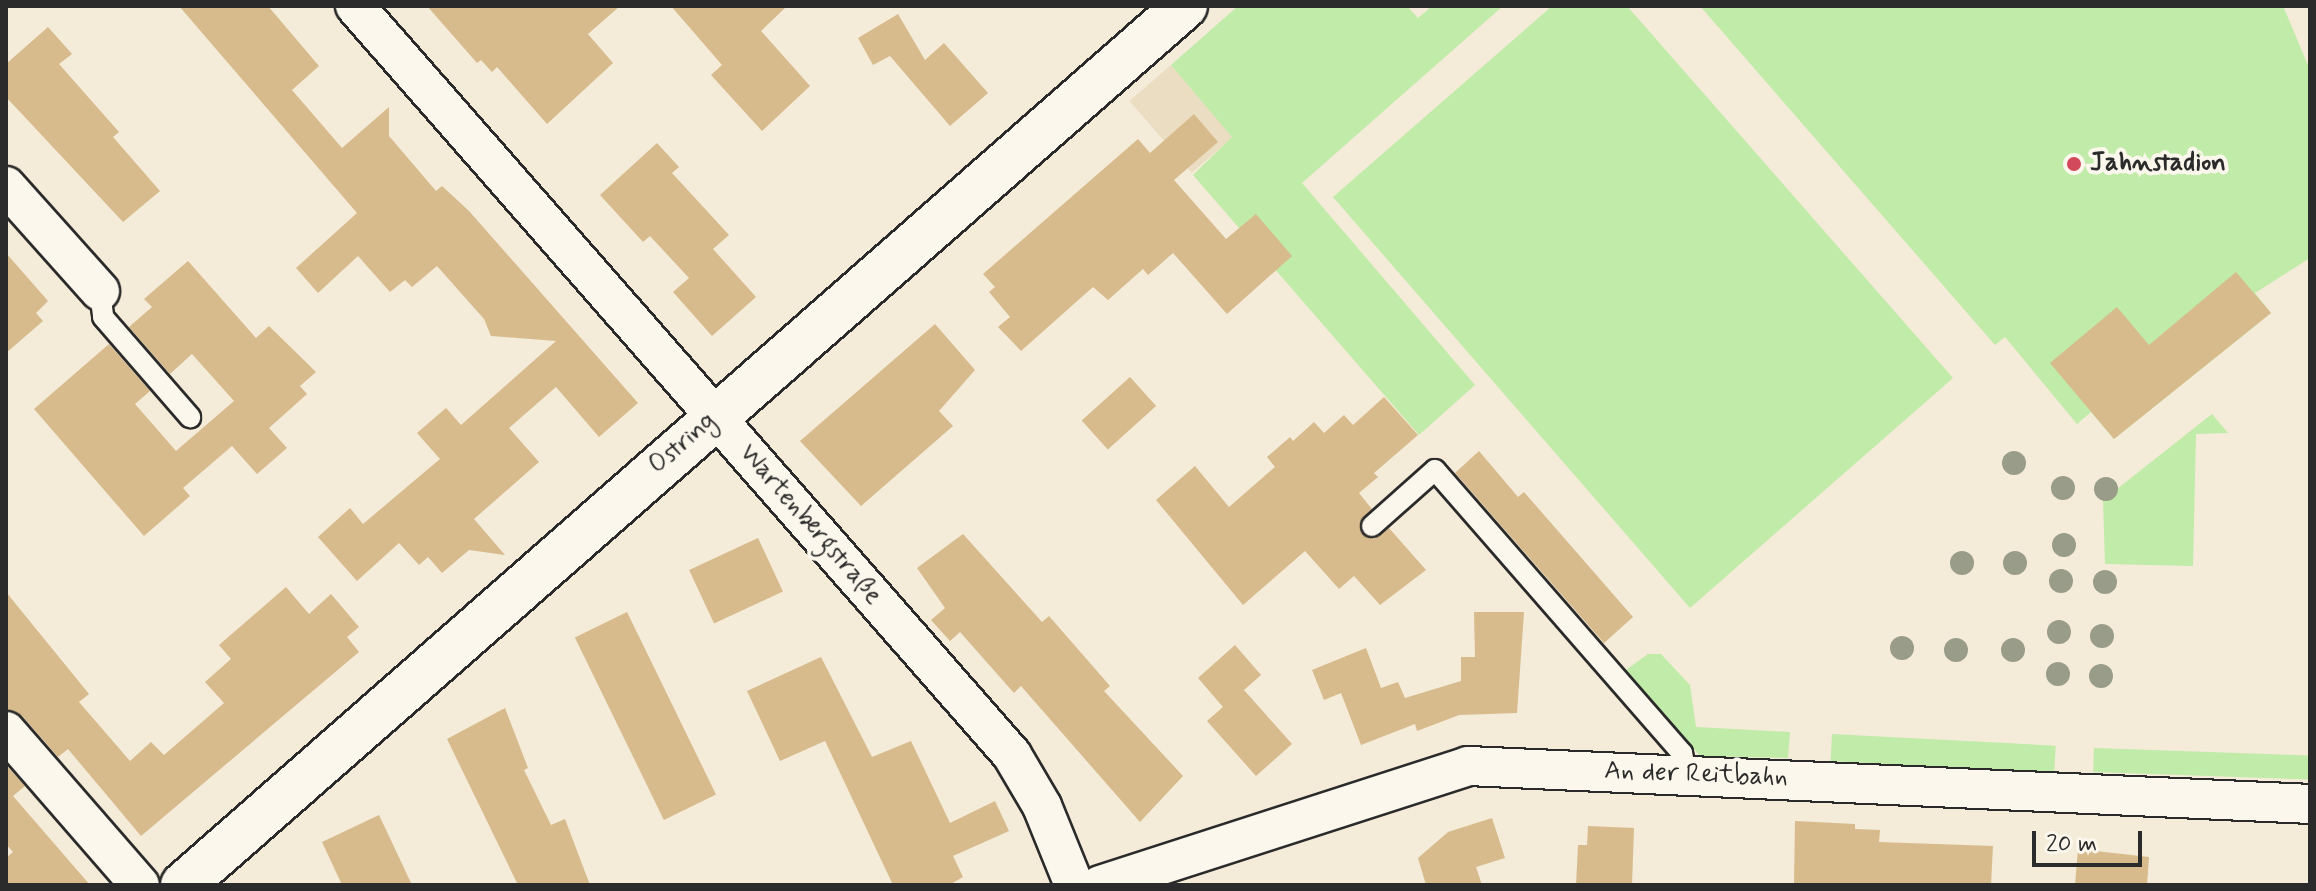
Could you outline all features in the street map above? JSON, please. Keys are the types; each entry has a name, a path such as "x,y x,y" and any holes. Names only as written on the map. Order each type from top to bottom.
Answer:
{"street":[{"name":"Wartenbergstraße","path":"355,6 1012,755 1042,806 1074,885"},
{"name":"Ostring","path":"183,885 1185,6"},
{"path":"6,186 100,291"},
{"path":"6,731 140,885"},
{"name":"An der Reitbahn","path":"1100,885 1468,766 2310,804"}],"lane":[{"path":"100,291 103,317 190,417"},
{"path":"1372,526 1435,470 1682,753 1686,774"}],"shaded area":[{"path":"1171,65 1233,137 1192,173 1129,101"}],"green space":[{"path":"1238,6 1407,6 1418,18 1432,6 1503,6 1302,183 1475,385 1419,435 1193,175 1232,137 1171,65"},
{"path":"1552,6 1627,6 1953,378 1690,608 1333,197"},
{"name":"Jahnstadion","path":"1700,6 2283,6 2310,70 2310,258 2255,293 2271,313 2114,439 2091,412 2077,424 2005,337 1995,345"},
{"path":"2212,414 2228,433 2196,434 2193,566 2105,564 2103,500"},
{"path":"1648,654 1661,654 1690,685 1696,727 1790,732 1788,758 1700,756 1626,670"},
{"path":"1832,734 2056,746 2054,773 1831,761"},
{"path":"2094,748 2309,756 2308,779 2093,772"}],"building":[{"path":"179,6 268,6 319,66 292,90 342,148 389,107 389,136 436,191 442,186 469,211 638,403 599,437 556,387 509,428 539,462 474,519 505,555 469,550 442,573 428,557 419,565 399,543 357,581 318,537 350,508 363,524 440,459 417,433 446,408 461,425 556,341 491,336 484,319 437,266 412,287 405,280 390,292 358,256 318,293 296,268 357,213"},
{"path":"427,6 620,6 588,34 613,63 547,124 497,67 492,72 481,60 477,63"},
{"path":"671,6 787,6 761,31 810,86 762,131 711,75 722,65"},
{"path":"898,14 925,60 944,43 988,93 950,126 890,56 873,65 858,38"},
{"path":"48,27 72,54 59,64 119,132 113,137 160,191 123,222 6,97 6,64"},
{"path":"1194,114 1218,142 1174,180 1226,239 1256,214 1292,256 1227,314 1173,253 1148,275 1143,269 1108,300 1093,287 1021,351 998,327 1010,317 989,292 995,287 983,274 1138,139 1150,153"},
{"path":"657,143 679,167 672,173 729,235 713,249 756,297 712,336 673,292 689,278 650,236 643,242 600,195"},
{"path":"6,253 48,301 36,313 43,321 6,353"},
{"path":"188,261 256,338 269,326 316,372 300,386 307,394 269,428 287,448 257,474 232,446 183,488 190,496 144,536 34,409 109,344 150,391 135,404 176,451 234,401 192,354 170,374 129,327 152,307 144,299"},
{"path":"2236,272 2271,313 2114,439 2050,363 2117,307 2149,345"},
{"path":"935,324 975,370 939,411 953,426 861,506 800,441"},
{"path":"1130,377 1156,406 1108,449 1082,420"},
{"path":"1384,397 1418,435 1374,473 1378,477 1359,493 1372,509 1360,529 1374,539 1389,528 1426,570 1380,605 1354,576 1339,589 1305,551 1243,605 1156,500 1195,466 1229,507 1275,467 1267,457 1290,437 1293,441 1314,422 1324,433 1344,415 1353,425"},
{"path":"1479,451 1518,497 1524,492 1633,617 1604,643 1455,473"},
{"path":"963,534 1042,622 1049,616 1110,686 1104,691 1183,776 1140,822 1021,686 1014,693 960,632 950,641 931,620 945,608 917,568"},
{"path":"758,538 783,591 714,624 689,570"},
{"path":"286,587 309,614 331,594 359,627 347,637 359,652 141,836 68,749 58,757 23,717 6,710 6,592 89,694 79,702 130,761 151,742 164,755 224,703 205,682 231,659 219,645"},
{"path":"627,612 716,794 664,820 575,637"},
{"path":"1474,612 1524,612 1517,713 1459,715 1417,731 1415,724 1361,745 1341,693 1324,700 1312,670 1366,648 1381,688 1398,682 1405,698 1461,681 1461,657 1475,657"},
{"path":"1235,645 1261,675 1244,690 1292,744 1256,776 1207,721 1223,707 1198,678"},
{"path":"821,657 872,757 911,741 950,823 995,801 1009,831 953,856 963,877 949,885 893,885 825,741 780,761 747,691"},
{"path":"505,708 528,768 524,770 551,825 565,819 590,885 518,885 447,739"},
{"path":"6,765 25,786 13,796 90,885 6,885 6,858 13,852 6,844"},
{"path":"379,815 412,885 342,885 322,842"},
{"path":"1492,818 1505,858 1476,867 1482,885 1426,885 1418,858 1448,832"},
{"path":"1795,821 1855,824 1855,829 1880,830 1879,842 1993,846 1991,885 1794,885"},
{"path":"1588,826 1634,828 1632,885 1576,885 1578,845 1587,845"},
{"path":"2078,849 2149,857 2147,885 2075,885"}],"place":[{"name":"Jahnstadion","path":"2074,164"}]}
